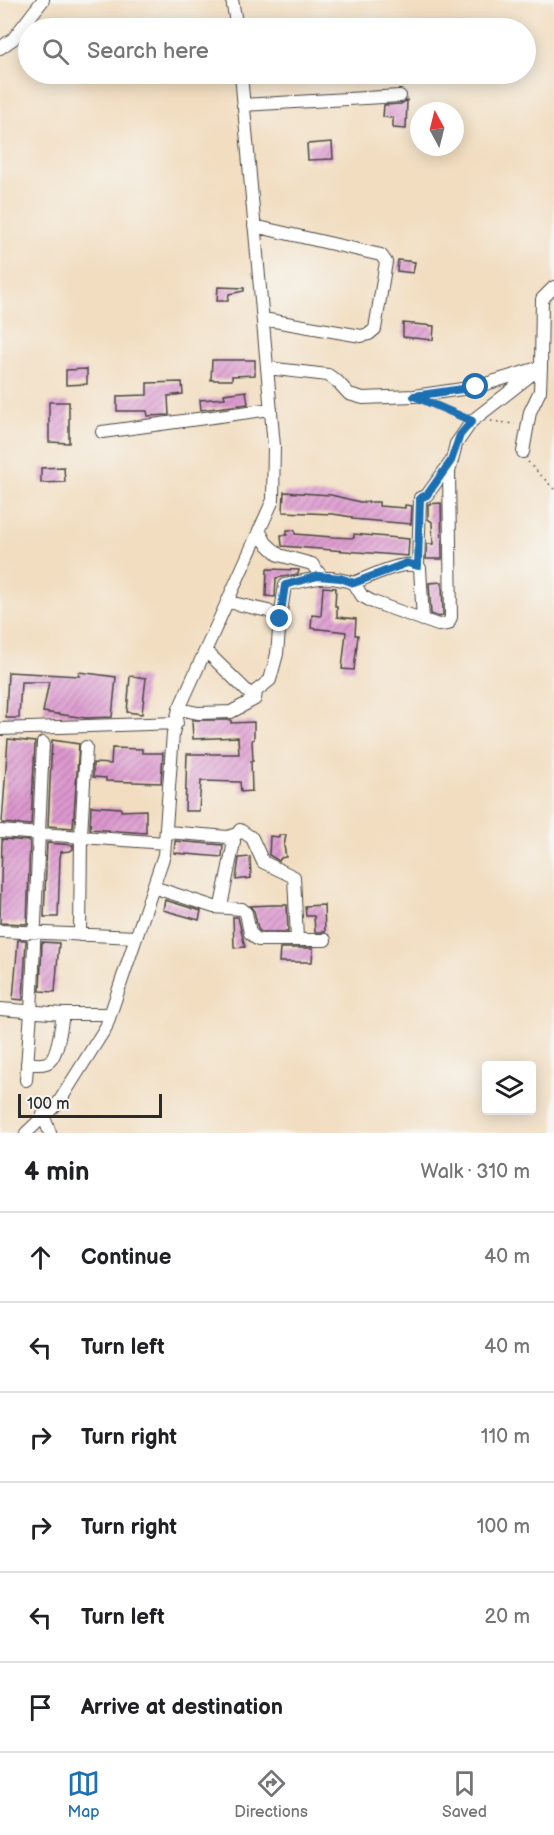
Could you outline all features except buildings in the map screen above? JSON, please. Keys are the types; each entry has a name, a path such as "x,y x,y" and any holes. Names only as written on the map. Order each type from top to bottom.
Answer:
{"street":[{"path":"232,0 235,18"},
{"path":"27,18 39,1"},
{"path":"0,48 13,39 18,32"},
{"path":"26,1133 59,1102 106,1028 164,855 173,733 177,723 178,709 273,500 274,446 242,84"},
{"path":"243,105 400,96"},
{"path":"254,226 381,255 386,262 375,329 369,334 361,336 263,319"},
{"path":"523,452 530,412 540,391 548,306 542,300 554,287"},
{"path":"267,368 328,375 349,394 363,398 414,396 476,387 541,368"},
{"path":"255,699 256,691 270,680 277,654 285,585 322,577 340,578 354,583 362,596 368,599 438,625 448,624 451,617 449,472 460,435 472,421 541,368"},
{"path":"102,432 271,410"},
{"path":"423,620 420,568 418,566 420,498 427,495 451,461"},
{"path":"259,530 266,543 279,555 312,564 322,577"},
{"path":"354,583 407,563 418,566"},
{"path":"228,602 268,611 280,619"},
{"path":"206,651 255,699"},
{"path":"178,709 198,713 231,712 255,699"},
{"path":"0,729 177,723"},
{"path":"26,1080 43,743"},
{"path":"80,935 81,836 86,747"},
{"path":"221,906 234,842 230,840 240,830 252,838 263,862 294,877 297,939"},
{"path":"0,831 166,838 228,837 237,834"},
{"path":"153,887 214,907 242,909 246,913 250,933 255,938 325,939"},
{"path":"0,931 136,937"},
{"path":"0,1010 110,1014"},
{"path":"27,1063 44,1064 51,1060 59,1040 63,1014"},
{"path":"43,1115 50,1133"}],"path":[{"path":"433,404 472,421"}],"route":[{"path":"280,619 285,585 318,576 340,578 354,583 407,563 418,566 420,498 427,495 451,461 460,435 472,421 414,396 454,388 476,387"}]}
